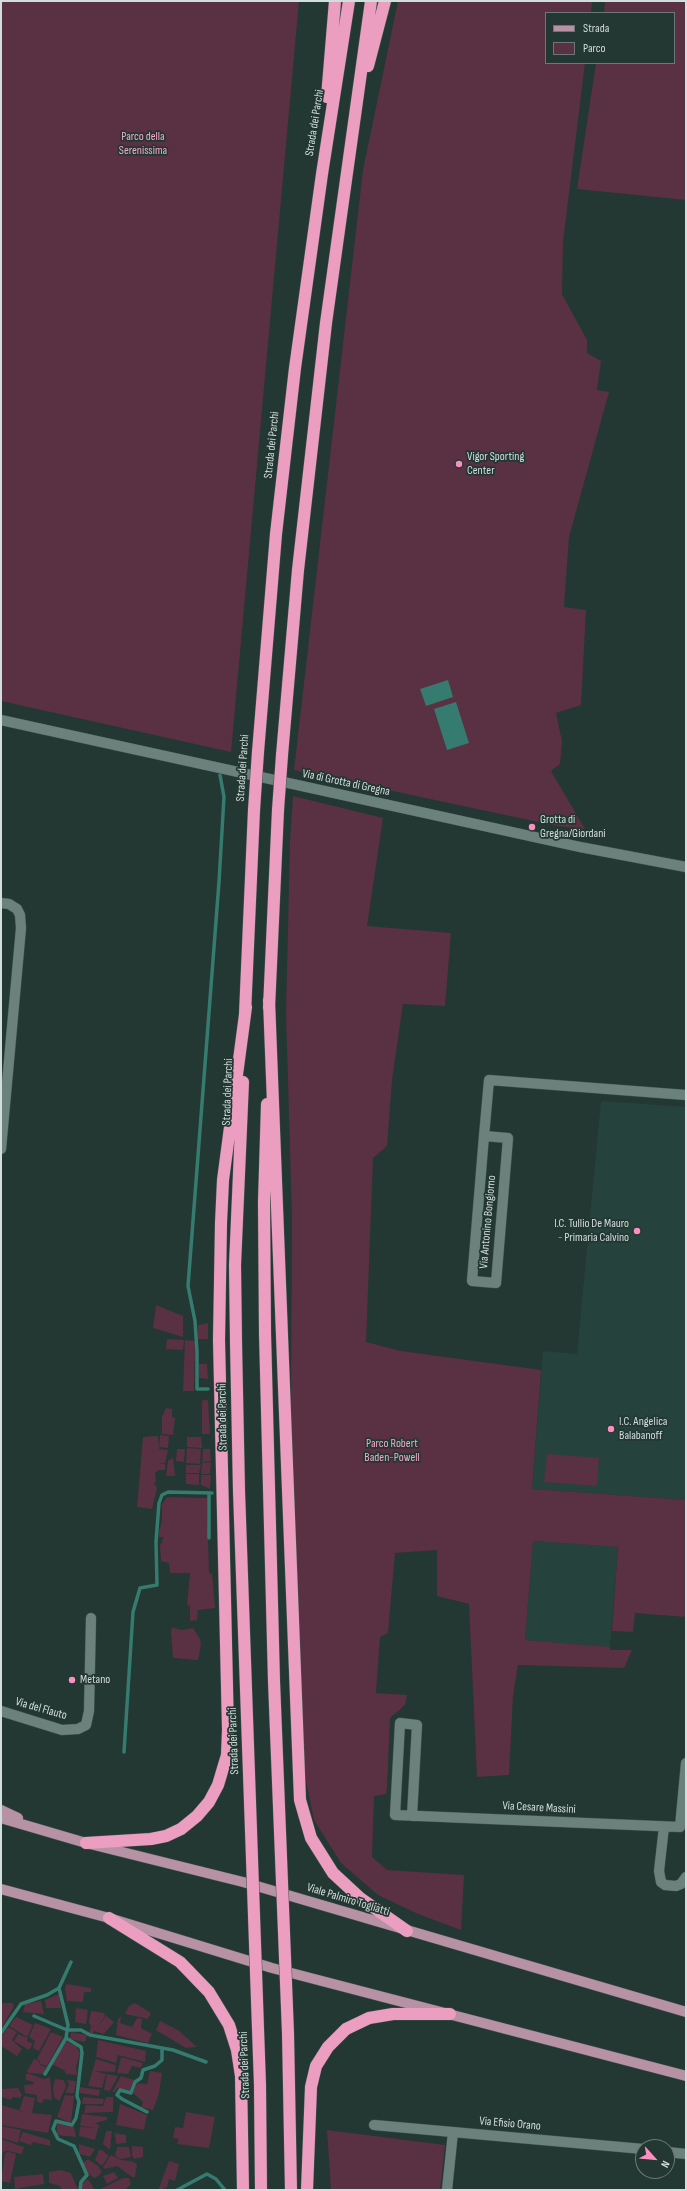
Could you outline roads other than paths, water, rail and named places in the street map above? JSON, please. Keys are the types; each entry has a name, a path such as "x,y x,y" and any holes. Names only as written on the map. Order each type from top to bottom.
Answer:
{"highway":[{"path":"322,174 331,33 335,1"},
{"name":"Strada dei Parchi","path":"262,2190 260,2085 239,1491 235,1265 254,810 270,597 288,427 322,174 348,1"},
{"path":"290,2190 288,2033 274,1681 265,1333 264,1202 269,1000 278,810 298,570 326,323 370,1"},
{"path":"353,129 385,1"},
{"path":"269,1000 300,1800 311,1838 333,1873 360,1898 406,1931"},
{"path":"86,1843 151,1839 166,1836 181,1829 198,1816 209,1802 218,1785 227,1756 228,1730 219,1340 221,1223 223,1180 246,1007"},
{"path":"109,1918 180,1962 209,1992 229,2025 238,2054 241,2076 243,2190"},
{"path":"307,2190 310,2093 316,2066 328,2047 346,2029 369,2018 393,2014 450,2014"}],"main road":[{"path":"1,1810 42,1829"},
{"name":"Viale Palmiro Togliatti","path":"1,1818 86,1843 243,1882 683,2011"},
{"path":"1,1889 109,1918 272,1968 685,2076"},
{"path":"1,1896 47,1902"}],"street":[{"name":"Via di Grotta di Gregna","path":"1,720 580,847 686,867"},
{"path":"1,903 9,904 17,909 21,923 1,1149"},
{"name":"Via Antonino Bongiorno","path":"484,1136 508,1138 496,1283 472,1281 484,1136 489,1080 686,1095"},
{"name":"Via del Flauto","path":"1,1711 62,1730 78,1729 86,1725 89,1711 91,1618"},
{"name":"Via Cesare Massini","path":"412,1816 417,1725 400,1723 395,1815 412,1816 664,1827 683,1830 686,1763"},
{"path":"664,1827 659,1872 661,1882 665,1885 676,1886 681,1884 686,1877"},
{"name":"Via Efisio Orano","path":"374,2126 635,2149"},
{"path":"447,2190 453,2132"},
{"path":"675,2153 686,2154"}],"waterway":[{"path":"208,1389 197,1389 195,1321 188,1286 219,882 224,797 220,775"},
{"path":"124,1752 133,1612 140,1588 157,1585 156,1542 159,1503 162,1495 168,1492 212,1493"},
{"path":"209,1493 209,1538"},
{"path":"1,2033 21,2004 47,1995 59,1988 71,1962"},
{"path":"59,1988 68,2025 66,2038 81,2047 82,2053 77,2096 79,2102 76,2118 72,2125 56,2121 53,2129 58,2139 74,2146 87,2175 81,2182 80,2190"},
{"path":"34,2016 67,2030 81,2030 90,2035 173,2050 206,2062"},
{"path":"45,2074 66,2038"},
{"path":"147,2112 117,2095 120,2090 131,2093 135,2082 141,2078 143,2070 155,2066 162,2060 162,2048"},
{"path":"177,2190 207,2174 216,2179 225,2190"}],"place":[{"name":"Vigor Sporting Center","path":"459,464"},
{"name":"Grotta di Gregna/Giordani","path":"532,827"},
{"name":"I.C. Tullio De Mauro - Primaria Calvino","path":"637,1231"},
{"name":"I.C. Angelica Balabanoff","path":"611,1429"},
{"name":"Metano","path":"72,1680"}],"park label":[{"name":"Parco della Serenissima","path":"143,144"},
{"name":"Parco Robert Baden-Powell","path":"392,1451"}]}
